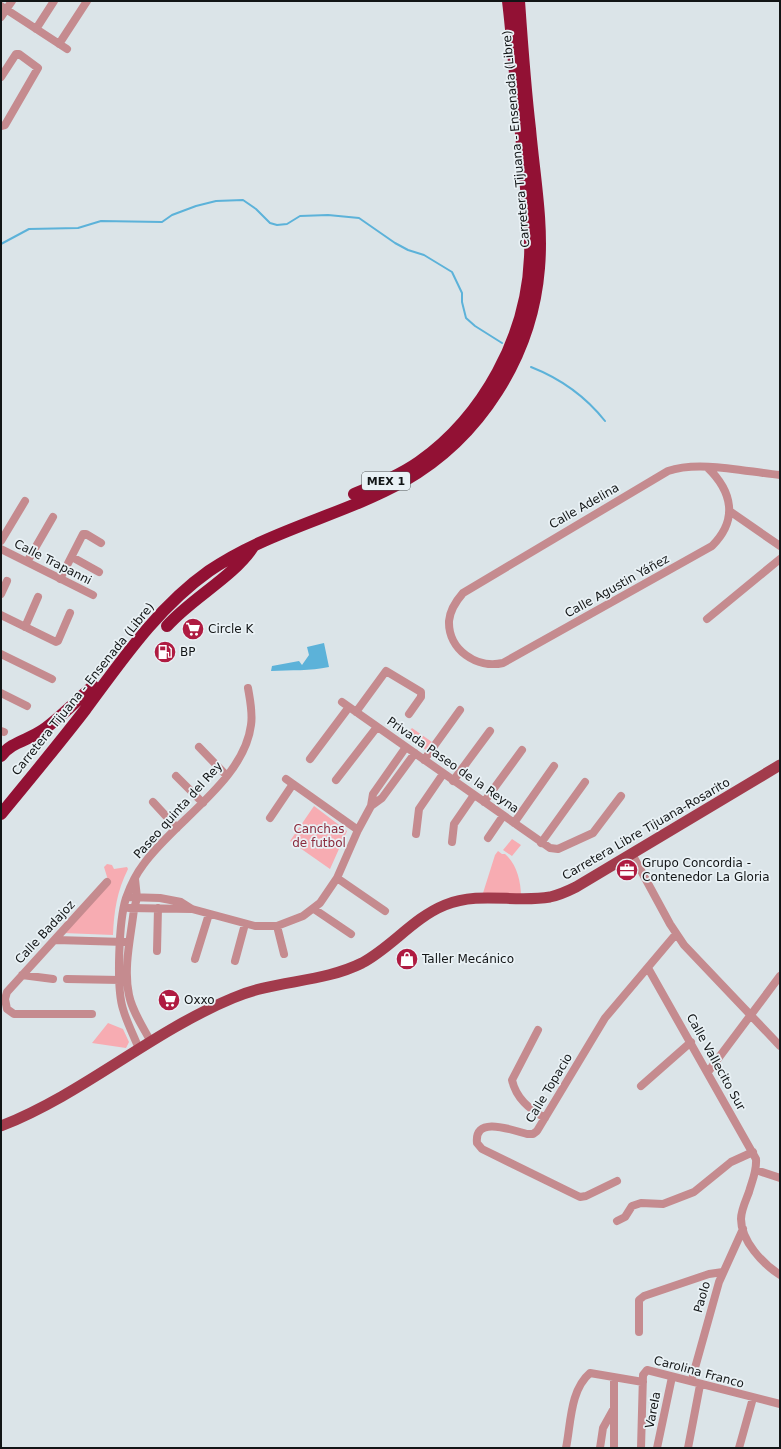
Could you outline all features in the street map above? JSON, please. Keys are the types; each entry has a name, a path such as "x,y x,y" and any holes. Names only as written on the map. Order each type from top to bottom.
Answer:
{"highway":[{"path":"500,1 510,22"},
{"name":"Carretera Tijuana - Ensenada (Libre)","path":"1,804 153,610 194,573 214,558 245,540 389,479 418,463 440,445 459,426 495,376 513,341 522,312 528,282 531,254 508,1"},
{"name":"Carretera Tijuana - Ensenada (Libre)","path":"1,814 160,614 204,575 230,558 256,544 385,490 432,463 451,448 471,426 500,386 510,370 526,333 536,294 540,253 539,218 519,1"},
{"path":"167,626 188,605 242,562 256,544"},
{"path":"3,752 41,731 93,686"}],"main road":[{"name":"Carretera Libre Tijuana-Rosarito","path":"1,1126 37,1110 151,1042 233,998 256,990 332,973 361,964 393,942 424,916 445,905 471,898 550,897 576,887 780,765"}],"street":[{"path":"2,5 12,1"},
{"path":"36,29 53,4 44,1"},
{"path":"59,44 87,1"},
{"path":"1,17 2,5"},
{"path":"2,5 67,49"},
{"path":"1,77 16,54 19,54 38,68 5,125 2,127"},
{"name":"Calle Adelina","path":"455,643 450,630 449,620 459,597 470,587 668,471 689,466 780,476"},
{"path":"707,467 715,474 721,484 728,500 731,512 780,546"},
{"path":"1,541 26,501"},
{"name":"Calle Agustin Yáñez","path":"455,643 463,654 484,664 503,663 518,656 712,546 723,532 731,512"},
{"path":"27,562 53,517"},
{"path":"60,578 84,534 101,542"},
{"name":"Calle Trapanni","path":"1,549 93,595"},
{"path":"72,557 99,572"},
{"path":"707,619 780,559"},
{"path":"1,594 7,581"},
{"path":"25,627 38,597"},
{"path":"1,615 57,642 70,613"},
{"path":"1,654 52,679"},
{"path":"356,712 386,671 421,692 421,697 409,714"},
{"name":"Paseo quinta del Rey","path":"124,995 120,980 120,942 124,907 127,897 135,878 143,865 203,803 227,776 237,760 249,734 252,714 248,688"},
{"path":"1,693 27,706"},
{"name":"Privada Paseo de la Reyna","path":"310,759 345,704 541,843 550,848 558,849 592,833 621,796"},
{"path":"424,760 460,710"},
{"path":"336,780 377,727"},
{"path":"453,781 490,731"},
{"path":"199,747 227,776"},
{"path":"124,907 134,909 192,909 245,924 266,927 277,926 294,920 314,909 328,894 337,878 358,830 371,806 373,794 406,747"},
{"path":"484,802 522,750"},
{"path":"371,806 382,798 415,753"},
{"path":"514,823 554,766"},
{"path":"416,834 419,809 443,774"},
{"path":"176,776 203,803"},
{"path":"286,779 358,830"},
{"path":"541,843 585,782"},
{"path":"270,818 293,784"},
{"path":"452,842 454,824 474,795"},
{"path":"153,802 178,828"},
{"path":"488,838 503,816"},
{"path":"632,854 676,934 700,963 780,1046"},
{"path":"135,878 137,898 134,909 122,1009 139,1049"},
{"path":"337,878 385,911"},
{"name":"Calle Badajoz","path":"92,1014 18,1014 10,1012 6,1006 7,992 56,940 106,882"},
{"path":"127,897 160,898 181,902 192,909"},
{"path":"157,951 158,908"},
{"path":"314,909 351,934"},
{"path":"195,959 209,914"},
{"path":"235,962 245,924"},
{"path":"277,926 284,954"},
{"name":"Calle Topacio","path":"616,1180 586,1196 580,1197 486,1151 477,1143 479,1132 486,1126 532,1134 537,1131 605,1018 676,934"},
{"path":"56,940 130,942"},
{"name":"Calle Vallecito Sur","path":"648,968 692,1042 753,1152 756,1159 756,1170"},
{"path":"22,975 53,979"},
{"path":"708,1072 780,976"},
{"path":"67,979 120,980"},
{"path":"124,995 133,1007 151,1042"},
{"path":"538,1030 512,1080 517,1094 526,1104 545,1118"},
{"path":"641,1086 692,1042"},
{"path":"616,1221 625,1217 632,1206 641,1203 663,1204 694,1192 731,1162 753,1152"},
{"path":"780,1178 756,1170 742,1210 741,1219 743,1229 758,1257 768,1267 780,1275"},
{"name":"Paolo","path":"693,1375 723,1272 743,1229"},
{"path":"639,1332 639,1300 644,1296 695,1279 723,1272"},
{"name":"Carolina Franco","path":"641,1448 643,1382 644,1373 647,1370 700,1385 780,1404"},
{"path":"566,1448 576,1391 581,1380 590,1373 643,1382"},
{"name":"Varela","path":"657,1448 672,1377"},
{"path":"614,1378 614,1408 614,1448 600,1447 603,1428 614,1408"},
{"path":"688,1448 700,1385"},
{"name":"Carolina Franco","path":"739,1448 753,1398"}],"green space":[{"path":"412,728 432,742 426,750 406,735"},
{"name":"Canchas de futbol","path":"314,806 347,831 330,869 290,841"},
{"path":"512,839 521,845 512,856 503,850"},
{"path":"498,851 505,854 515,867 519,878 521,896 483,893 495,855"},
{"path":"107,864 112,865 114,869 127,867 128,869 121,885 117,901 113,935 63,933 108,880 104,867"},
{"path":"108,1023 123,1029 129,1042 126,1048 92,1043"}],"water":[{"path":"324,643 329,667 308,670 271,671 272,666 299,661 302,665 309,655 307,647"}],"waterway":[{"path":"1,244 29,229 78,228 101,221 162,222 172,215 196,206 216,201 243,200 256,209 270,223 277,225 287,224 300,216 328,215 359,218 395,243 408,250 424,255 452,272 462,293 462,302 466,318 475,326 502,343"},
{"path":"531,367 552,377 581,396 605,421"}],"place":[{"name":"Circle K","path":"193,629"},
{"name":"BP","path":"165,652"},
{"name":"Grupo Concordia - Contenedor La Gloria","path":"627,870"},
{"name":"Taller Mecánico","path":"407,959"},
{"name":"Oxxo","path":"169,1000"}]}
